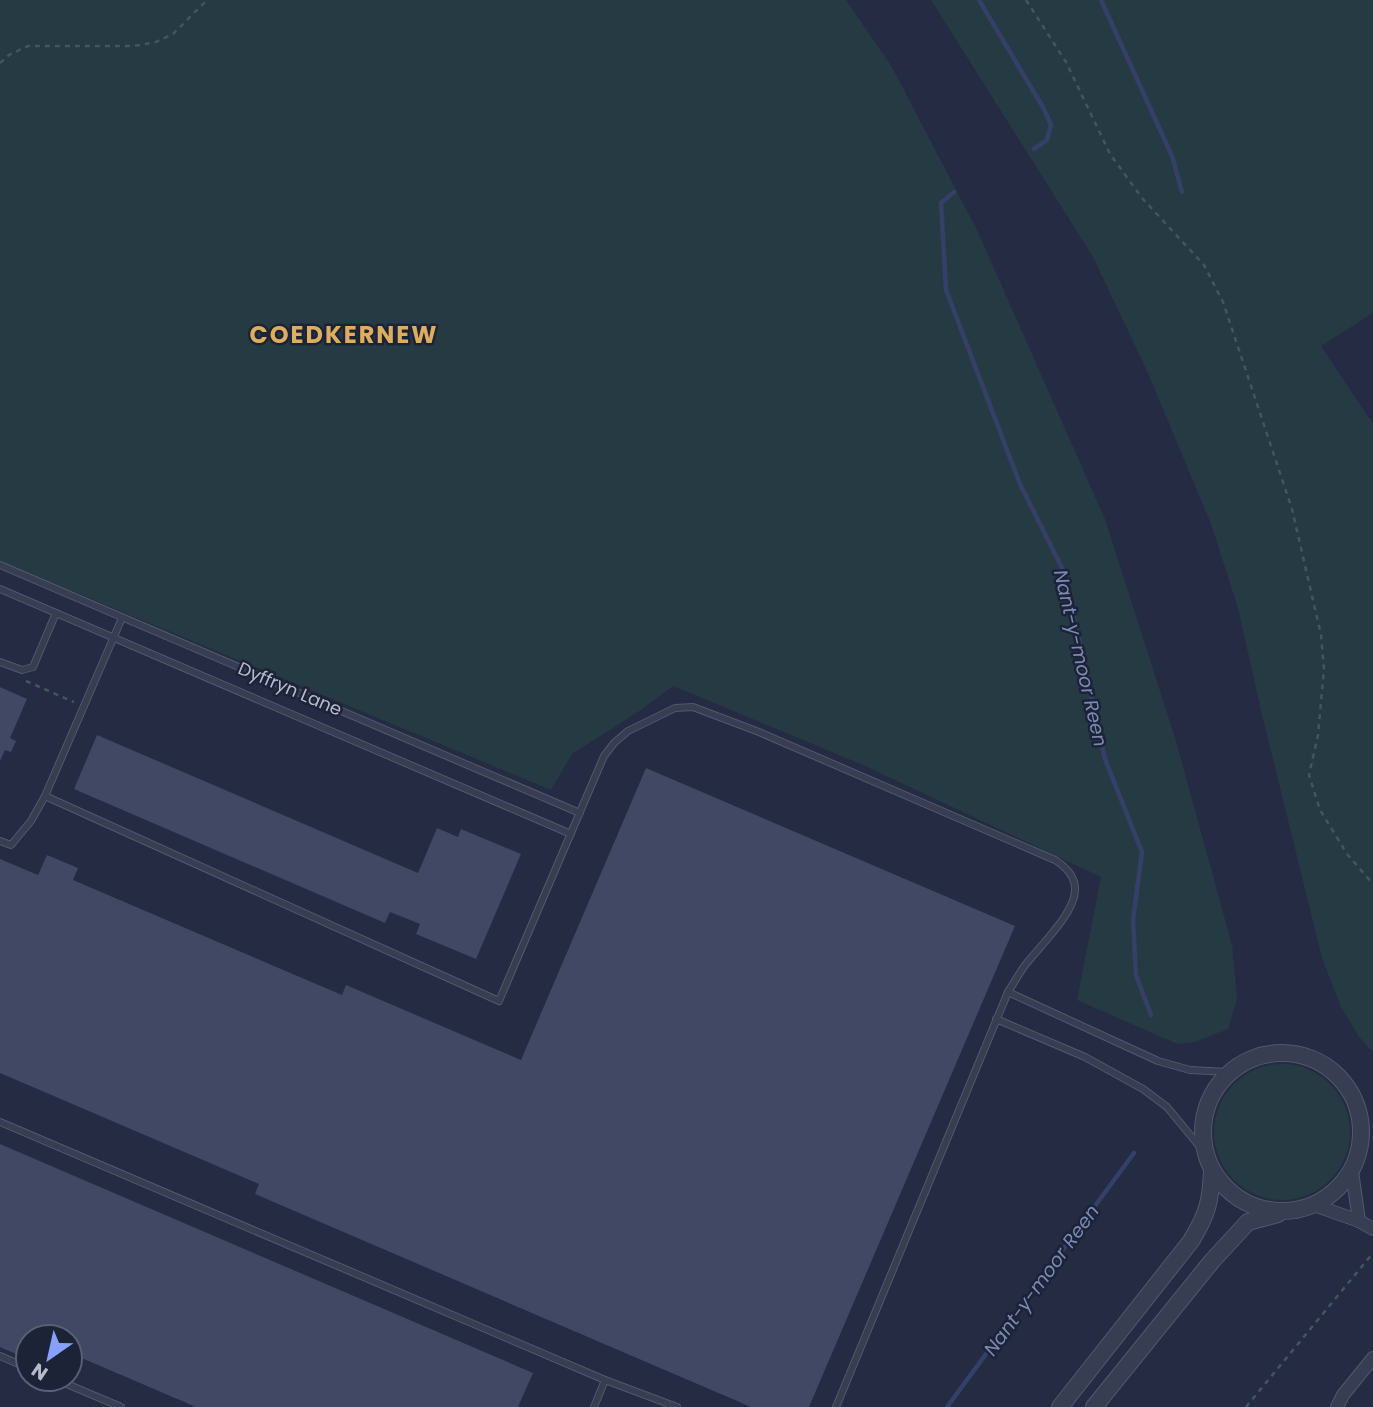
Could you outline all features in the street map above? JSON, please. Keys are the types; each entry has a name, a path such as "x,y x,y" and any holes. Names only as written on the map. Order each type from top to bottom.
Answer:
{"street":[{"path":"1094,1407 1212,1261 1248,1222 1291,1211 1314,1205 1336,1191 1352,1171 1362,1144 1361,1116 1350,1089 1331,1068 1306,1055 1279,1052 1252,1057 1229,1072 1208,1100 1202,1127 1205,1153 1212,1170 1226,1189 1245,1203 1267,1210 1291,1211"},
{"path":"1060,1407 1191,1241 1205,1219 1211,1198 1212,1170"},
{"path":"1352,1171 1359,1221"},
{"path":"1314,1205 1359,1221 1373,1229"},
{"path":"1337,1407 1343,1395 1373,1358"}],"lane":[{"name":"Dyffryn Lane","path":"0,565 580,813"},
{"name":"Dyffryn Lane","path":"0,589 571,834"},
{"path":"0,662 22,670 33,667 56,613"},
{"path":"0,841 11,845 32,821 122,618"},
{"path":"45,796 499,1001 604,756 628,731 675,708 692,707 759,732 1055,860 1069,872 1076,888 1073,901 1067,913 1023,967 1008,992 836,1407"},
{"path":"1008,992 1158,1061 1190,1070 1229,1072"},
{"path":"996,1019 1085,1057 1143,1089 1167,1107 1205,1153"},
{"path":"0,1122 605,1380 677,1407"},
{"path":"594,1407 605,1380"},
{"path":"84,1391 121,1407"}],"path":[{"path":"0,63 9,55 28,46 134,46 156,42 173,34 207,0"},
{"path":"1026,0 1066,62 1110,154 1142,198 1203,265 1223,303 1292,509 1321,635 1324,668 1318,735 1309,775 1320,810 1347,854 1373,884"},
{"path":"24,680 84,705"},
{"path":"1246,1407 1373,1253"}],"shaded area":[{"path":"0,0 846,0 892,67 977,230 1105,519 1176,741 1232,945 1237,999 1228,1029 1195,1042 1177,1044 1077,1000 1101,877 863,765 673,686 572,754 551,790 0,561"},
{"path":"931,0 1373,0 1373,313 1321,346 1373,424 1373,1052 1359,1037 1341,1007 1322,958 1238,608 1211,524 1147,371 1093,257"},
{"path":"1282,1064 1308,1069 1330,1084 1345,1106 1350,1132 1345,1158 1330,1180 1308,1195 1282,1200 1256,1195 1234,1180 1219,1158 1214,1132 1219,1106 1234,1084 1256,1069"}],"building":[{"path":"0,687 27,699 10,738 16,741 11,752 5,750 0,761"},
{"path":"97,735 418,873 437,828 458,837 461,829 521,854 476,959 416,934 420,924 390,912 385,923 74,789"},
{"path":"646,768 1015,926 809,1407 751,1407 255,1194 259,1184 0,1073 0,859 38,875 47,855 78,868 73,880 342,995 346,985 521,1060"},
{"path":"0,1144 533,1373 518,1407 196,1407 84,1359 84,1323 14,1323 14,1353 0,1347"}],"waterway":[{"name":"Nant-y-moor Reen","path":"979,0 1051,125 1047,140 1034,149"},
{"path":"1101,0 1172,156 1182,192"},
{"name":"Nant-y-moor Reen","path":"954,192 941,203 946,290 1020,484 1064,572 1105,759 1142,852 1133,920 1136,975 1151,1015"},
{"name":"Nant-y-moor Reen","path":"947,1407 1134,1153"}],"district":[{"name":"COEDKERNEW","path":"344,335"}]}
